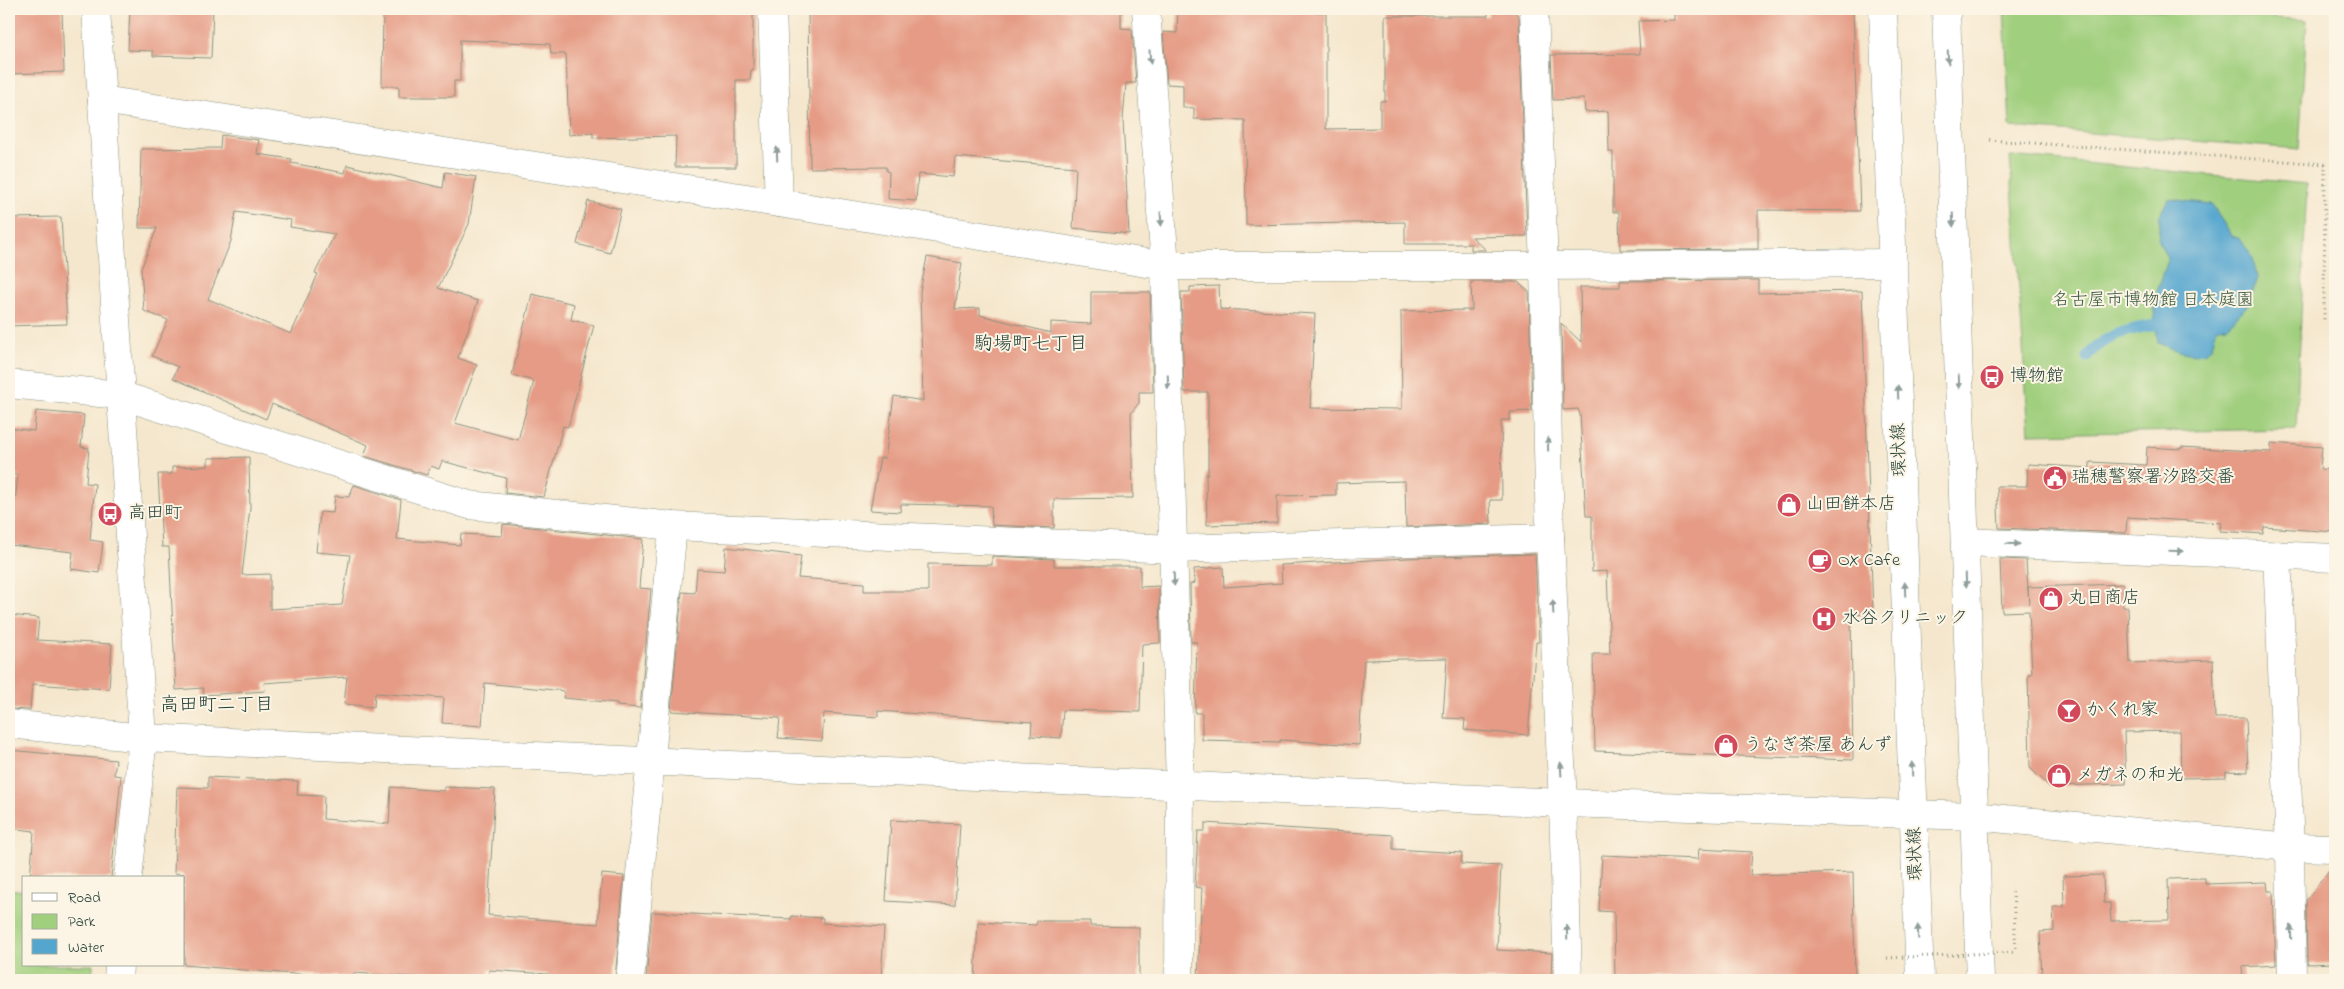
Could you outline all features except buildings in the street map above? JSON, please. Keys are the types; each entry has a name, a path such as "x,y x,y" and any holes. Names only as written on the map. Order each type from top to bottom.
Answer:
{"street":[{"path":"96,9 143,738 128,876"},
{"path":"772,9 779,203"},
{"path":"1146,9 1165,266 1180,786 1179,980"},
{"path":"1534,9 1544,266 1550,538 1563,804 1568,980"},
{"name":"環状線","path":"1884,9 1920,980"},
{"path":"1946,9 1980,980"},
{"path":"102,100 779,203 1165,266 1544,266 1893,263"},
{"path":"9,384 120,395 469,505 673,526 1173,549 1550,538"},
{"path":"630,980 673,526"},
{"path":"1965,542 2335,558"},
{"path":"2277,555 2290,847 2292,980"},
{"path":"9,724 143,738 650,760 1563,804 1974,816 2290,847 2335,848"},
{"path":"118,980 119,966"}],"path":[{"path":"1990,140 2325,164 2324,321"},
{"path":"1887,958 2016,952 2013,892"}],"green space":[{"path":"2004,9 2135,9 2307,20 2299,149 2010,127"},
{"name":"名古屋市博物館 日本庭園","path":"2010,156 2307,184 2296,429 2029,434"},
{"path":"9,889 22,891 22,966 93,966 92,980 9,980"}],"water":[{"path":"2168,199 2211,204 2232,236 2240,239 2252,256 2258,279 2246,307 2228,326 2217,327 2211,347 2201,353 2194,354 2158,343 2153,303 2168,260 2158,241 2160,215"}],"waterway":[{"path":"2087,357 2099,344 2108,338 2134,329 2169,322"}],"place":[{"name":"博物館","path":"1992,377"},
{"name":"瑞穂警察署汐路交番","path":"2055,478"},
{"name":"山田餅本店","path":"1789,505"},
{"name":"高田町","path":"110,514"},
{"name":"OX Cafe","path":"1820,561"},
{"name":"丸日商店","path":"2051,599"},
{"name":"水谷クリニック","path":"1824,619"},
{"name":"かくれ家","path":"2069,711"},
{"name":"うなぎ茶屋 あんず","path":"1726,746"},
{"name":"メガネの和光","path":"2059,776"}],"district":[{"name":"駒場町七丁目","path":"1031,344"},
{"name":"高田町二丁目","path":"217,705"}]}
